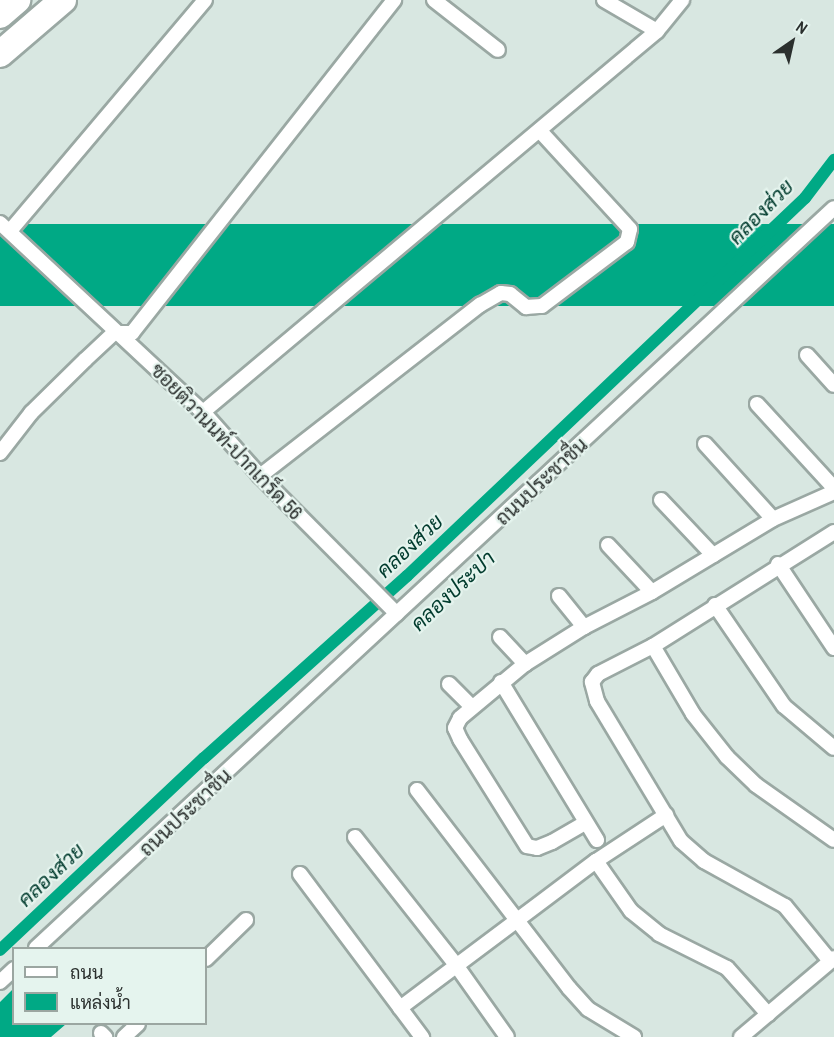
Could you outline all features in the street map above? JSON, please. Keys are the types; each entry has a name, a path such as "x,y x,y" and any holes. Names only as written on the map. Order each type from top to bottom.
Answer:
{"highway":[{"path":"0,15 18,0"},
{"path":"0,54 63,0"}],"street":[{"path":"5,227 205,0"},
{"path":"0,453 31,413 114,333 132,333 394,0"},
{"path":"434,0 498,50"},
{"path":"604,0 657,31"},
{"path":"203,412 657,31 682,0"},
{"path":"260,476 486,302 510,294 526,307 542,306 627,242 630,229 538,130"},
{"name":"ถนนประชาชื่น","path":"37,947 834,208"},
{"name":"ซอยติวานนท์-ปากเกร็ด 56","path":"5,227 114,333 153,363 203,412 260,476 397,614"},
{"path":"807,355 834,385"},
{"path":"585,823 537,848 527,846 455,728 471,706 525,664 584,627 652,592 773,519 834,490 757,404"},
{"path":"705,444 773,519"},
{"path":"661,500 713,555"},
{"path":"741,1037 832,959 785,906 704,861 681,841 597,701 592,682 598,674 652,646 778,564 834,532"},
{"path":"608,545 652,592"},
{"path":"778,564 834,648"},
{"path":"559,596 584,627"},
{"path":"716,605 784,706 834,748"},
{"path":"500,638 525,664"},
{"path":"652,646 693,714 728,757 756,786 834,840"},
{"path":"501,682 597,840"},
{"path":"449,684 471,706"},
{"path":"417,790 588,1009 634,1037"},
{"path":"400,1008 596,861 666,815"},
{"path":"355,837 456,964 507,1037"},
{"path":"596,861 631,911 659,934 727,968 768,1014"},
{"path":"300,874 422,1037"},
{"path":"207,958 246,920"},
{"path":"0,982 12,971"},
{"path":"124,1037 136,1025"}],"water":[{"path":"0,224 834,224 834,306 0,306"},
{"path":"12,990 12,1025 65,1025 51,1037 0,1037 0,1002"}],"waterway":[{"name":"คลองส่วย","path":"0,950 204,758 407,576 805,198 834,160"}],"water label":[{"name":"คลองประปา","path":"453,591"}]}
